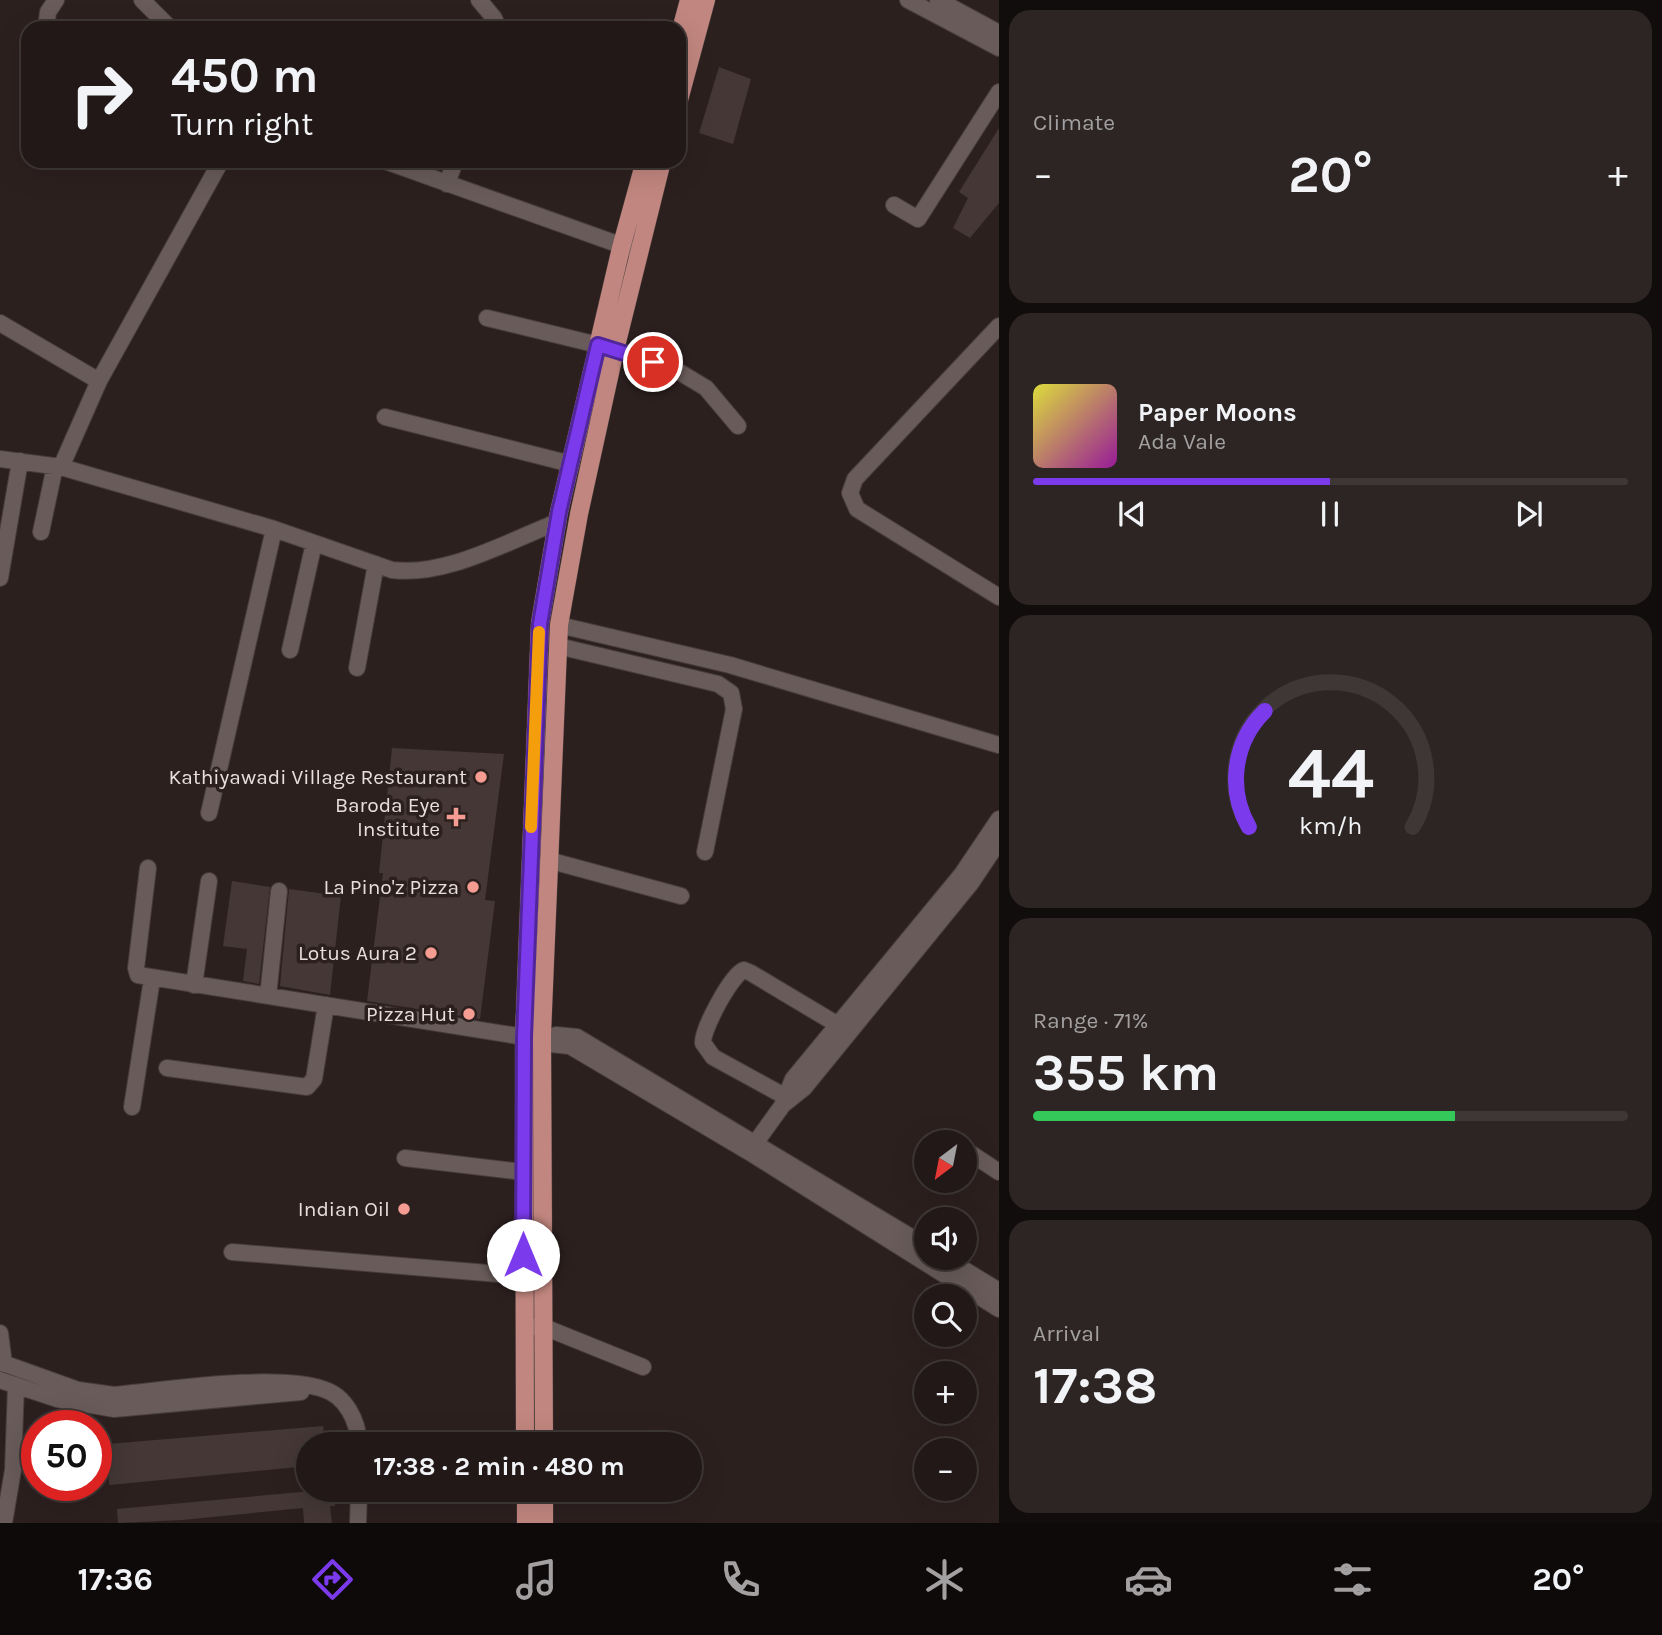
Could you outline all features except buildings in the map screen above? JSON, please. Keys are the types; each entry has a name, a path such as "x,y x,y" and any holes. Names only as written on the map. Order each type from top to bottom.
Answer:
{"main road":[{"path":"683,21 689,0"},
{"path":"686,74 706,0"},
{"path":"525,1432 523,1172 531,1037 548,860 559,625 607,347 644,168"},
{"path":"629,250 659,168"},
{"path":"544,1432 544,1327 531,1037 540,624 571,464 607,347"},
{"path":"526,1502 526,1523"},
{"path":"544,1502 544,1523"}],"street":[{"path":"47,21 48,12 56,0"},
{"path":"142,0 163,21"},
{"path":"479,0 495,21"},
{"path":"908,0 999,48"},
{"path":"938,0 999,33"},
{"path":"894,205 918,219 999,92"},
{"path":"41,532 58,466 99,381 217,168"},
{"path":"404,168 629,250"},
{"path":"447,184 453,168"},
{"path":"487,318 607,347 684,374 706,388 738,426"},
{"path":"0,343 4,325 99,381"},
{"path":"999,326 855,479 850,493 858,509 999,597"},
{"path":"385,417 571,464"},
{"path":"0,459 58,466 274,529 376,564 408,572 435,569 558,522"},
{"path":"0,578 20,461"},
{"path":"209,813 274,529"},
{"path":"290,650 314,542"},
{"path":"357,668 376,564"},
{"path":"559,625 730,665 999,745"},
{"path":"558,646 718,684 731,693 734,709 705,852"},
{"path":"752,1147 784,1101 793,1079 962,874 999,819"},
{"path":"784,1101 813,1077 971,883 999,841"},
{"path":"548,860 681,896"},
{"path":"148,868 136,968 138,975 531,1037 570,1046 914,1239"},
{"path":"194,985 209,881"},
{"path":"268,996 279,891"},
{"path":"784,1101 713,1057 703,1043 705,1031 734,976 744,970 751,973 838,1025"},
{"path":"132,1107 152,979"},
{"path":"167,1068 307,1087 314,1079 326,1005"},
{"path":"752,1147 999,1309"},
{"path":"977,1157 999,1171"},
{"path":"405,1158 523,1172"},
{"path":"232,1252 524,1276"},
{"path":"965,1270 999,1291"},
{"path":"524,1327 544,1327 643,1367"},
{"path":"0,1333 13,1469 4,1523"},
{"path":"5,1373 57,1399 114,1409 324,1389"},
{"path":"5,1373 93,1393 114,1395 275,1382 324,1389 343,1402 354,1418 357,1432"},
{"path":"358,1523 359,1502"}],"slow traffic":[{"path":"531,827 539,632"}],"place":[{"name":"Kathiyawadi Village Restaurant","path":"481,777"},
{"name":"Baroda Eye Institute","path":"456,817"},
{"name":"La Pino'z Pizza","path":"473,887"},
{"name":"Lotus Aura 2","path":"431,953"},
{"name":"Pizza Hut","path":"469,1014"},
{"name":"Indian Oil","path":"404,1209"}],"route":[{"path":"523,1255 524,1037 540,624 559,512 598,345 653,362"}]}
